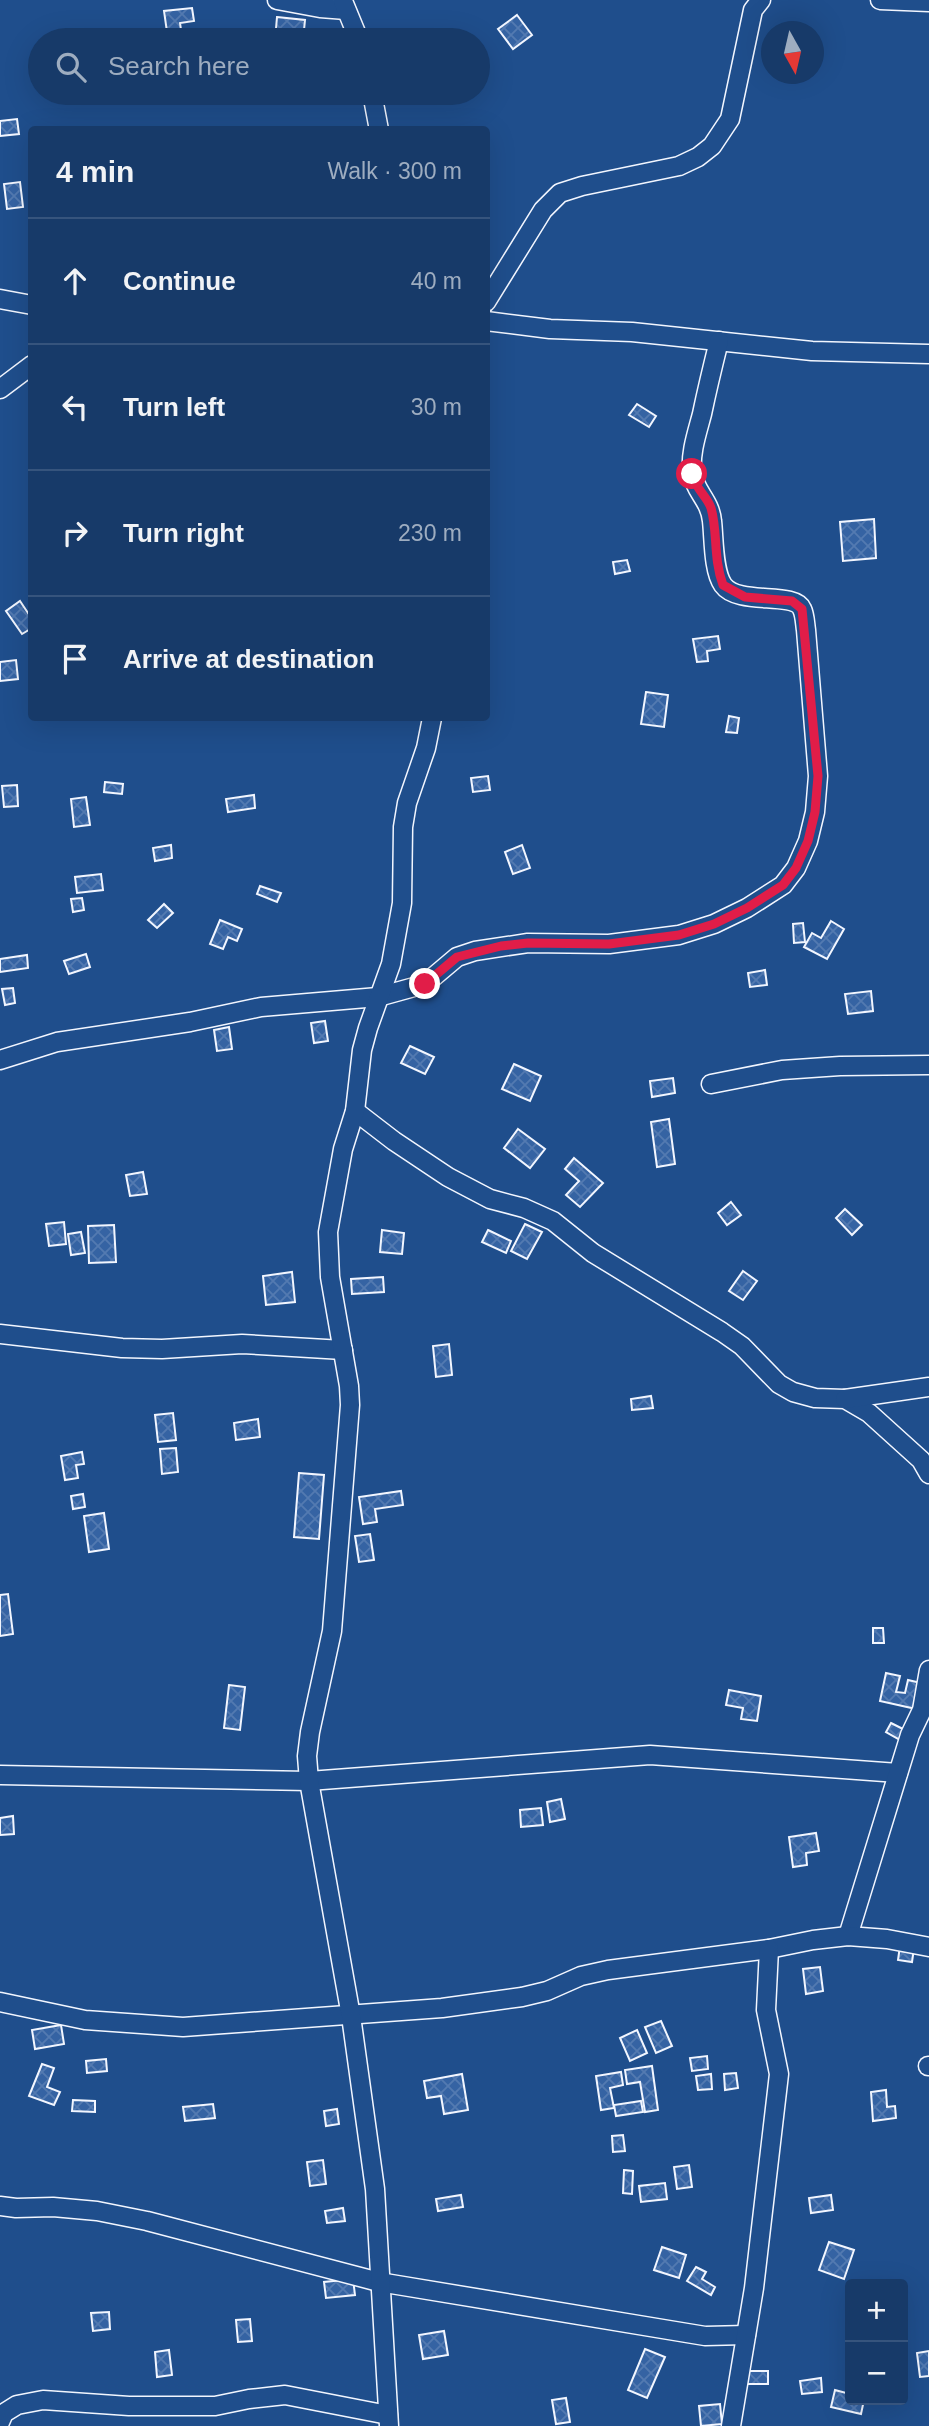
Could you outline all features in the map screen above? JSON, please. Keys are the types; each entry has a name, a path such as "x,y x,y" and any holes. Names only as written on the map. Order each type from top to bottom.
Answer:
{"street":[{"path":"277,0 320,8 345,5 354,28"},
{"path":"490,296 543,210 560,194 582,186 679,166 698,157 712,146 730,118 753,10 761,0"},
{"path":"880,0 929,2"},
{"path":"375,105 379,126"},
{"path":"0,299 28,304"},
{"path":"490,321 551,329 632,332 812,351 929,354"},
{"path":"0,1060 57,1042 190,1022 261,1007 379,997 415,988 432,979 457,957 501,946 528,943 609,944 679,935 714,924 747,908 783,885 796,868 808,841 815,812 818,776 802,609 792,601 745,597 723,585 717,570 710,507 695,484 692,474 694,446 719,341"},
{"path":"0,389 28,368"},
{"path":"0,2422 4,2413 18,2405 43,2400 129,2406 215,2406 285,2395 388,2421 375,2189 351,2016 309,1782 307,1756 332,1630 350,1405 330,1277 328,1233 343,1149 355,1111 362,1050 391,964 402,903 403,827 407,803 426,748 431,721"},
{"path":"711,1084 782,1070 929,1065"},
{"path":"355,1111 447,1177 490,1199 523,1208 553,1221 593,1253 742,1346 779,1384 793,1392 816,1398 845,1398 929,1387"},
{"path":"0,1334 122,1348 162,1349 242,1344 343,1350"},
{"path":"845,1398 869,1413 894,1435 921,1460 929,1474"},
{"path":"848,1936 910,1735 922,1710 929,1670"},
{"path":"0,1775 309,1782 650,1755 898,1773"},
{"path":"0,2002 85,2020 183,2027 442,2008 522,1997 547,1991 581,1976 608,1970 848,1936 887,1939 929,1947"},
{"path":"731,2426 764,2216 779,2074 766,2010 769,1949"},
{"path":"0,2206 97,2211 147,2221 379,2282 705,2336 746,2335"}],"building":[{"path":"192,8 194,21 180,23 181,28 166,28 164,11"},
{"path":"517,15 532,35 513,49 498,29"},
{"path":"277,17 305,20 304,28 276,28"},
{"path":"17,119 19,134 0,136 0,121"},
{"path":"20,182 23,207 7,209 4,184"},
{"path":"637,404 656,416 649,427 629,415"},
{"path":"874,519 876,558 843,561 840,522"},
{"path":"627,560 630,571 615,574 613,562"},
{"path":"20,601 28,613 28,630 22,634 6,611"},
{"path":"718,636 720,649 707,651 708,661 697,662 693,639"},
{"path":"16,660 18,679 0,681 0,662"},
{"path":"646,692 668,695 664,727 641,724"},
{"path":"729,716 739,718 737,733 726,732"},
{"path":"488,776 490,790 473,792 471,778"},
{"path":"105,782 123,784 122,794 104,792"},
{"path":"17,785 18,806 4,807 2,786"},
{"path":"254,795 255,808 228,812 226,799"},
{"path":"86,797 90,825 74,827 71,799"},
{"path":"171,845 172,858 155,861 153,848"},
{"path":"522,845 530,868 513,874 505,852"},
{"path":"101,874 103,890 77,893 75,877"},
{"path":"260,886 281,893 277,902 257,894"},
{"path":"82,898 84,910 73,912 71,899"},
{"path":"164,904 173,913 157,928 148,920"},
{"path":"220,920 242,929 237,941 228,937 223,949 210,944"},
{"path":"831,921 844,929 827,959 804,947 812,933 821,938"},
{"path":"803,923 805,942 794,943 793,924"},
{"path":"86,954 90,967 69,974 64,961"},
{"path":"27,955 28,968 0,972 0,959"},
{"path":"765,970 767,985 750,987 748,973"},
{"path":"13,988 15,1003 5,1005 2,989"},
{"path":"871,991 873,1011 848,1014 845,994"},
{"path":"325,1021 328,1041 314,1043 311,1023"},
{"path":"229,1027 232,1049 217,1051 214,1030"},
{"path":"410,1046 434,1057 425,1074 401,1063"},
{"path":"514,1064 541,1076 530,1101 502,1089"},
{"path":"673,1078 675,1093 652,1097 650,1081"},
{"path":"669,1119 675,1164 657,1167 651,1122"},
{"path":"518,1129 545,1149 530,1168 504,1148"},
{"path":"574,1158 603,1183 580,1207 566,1195 579,1181 565,1169"},
{"path":"143,1172 147,1194 130,1196 126,1175"},
{"path":"731,1202 741,1215 727,1225 718,1213"},
{"path":"845,1209 862,1225 852,1235 836,1218"},
{"path":"64,1222 66,1244 49,1246 46,1224"},
{"path":"525,1224 542,1232 527,1259 511,1251"},
{"path":"114,1225 116,1262 89,1263 88,1226"},
{"path":"382,1230 404,1233 402,1254 380,1252"},
{"path":"488,1230 511,1241 506,1253 482,1242"},
{"path":"81,1232 85,1253 71,1255 68,1234"},
{"path":"743,1271 757,1281 743,1300 729,1291"},
{"path":"292,1272 295,1302 266,1305 263,1276"},
{"path":"383,1277 384,1292 352,1294 351,1279"},
{"path":"449,1344 452,1375 436,1377 433,1346"},
{"path":"651,1396 653,1408 632,1410 631,1399"},
{"path":"173,1413 176,1440 158,1442 155,1415"},
{"path":"258,1419 260,1437 236,1440 234,1423"},
{"path":"176,1448 178,1472 162,1474 160,1449"},
{"path":"82,1452 84,1464 76,1465 78,1478 65,1480 61,1456"},
{"path":"299,1473 324,1475 319,1539 294,1537"},
{"path":"401,1491 403,1505 375,1509 377,1522 363,1524 359,1497"},
{"path":"83,1494 85,1507 73,1509 71,1496"},
{"path":"104,1513 109,1549 89,1552 84,1516"},
{"path":"370,1534 374,1560 359,1562 355,1536"},
{"path":"8,1594 13,1634 0,1636 0,1595"},
{"path":"873,1628 883,1628 884,1643 873,1643"},
{"path":"886,1673 900,1676 896,1692 905,1693 908,1680 921,1683 916,1709 880,1701"},
{"path":"229,1685 245,1687 240,1730 224,1728"},
{"path":"729,1690 761,1696 757,1721 741,1719 743,1708 726,1705"},
{"path":"891,1723 907,1731 902,1741 886,1732"},
{"path":"561,1799 565,1819 550,1822 547,1802"},
{"path":"541,1808 543,1825 521,1827 520,1810"},
{"path":"13,1816 14,1834 0,1835 0,1818"},
{"path":"816,1833 819,1851 806,1853 807,1865 793,1867 789,1837"},
{"path":"900,1946 914,1948 912,1962 898,1960"},
{"path":"820,1967 823,1991 806,1994 803,1969"},
{"path":"661,2021 672,2046 656,2053 645,2027"},
{"path":"61,2025 64,2044 35,2049 32,2030"},
{"path":"637,2030 647,2053 630,2061 620,2038"},
{"path":"707,2056 708,2069 692,2071 690,2058"},
{"path":"106,2059 107,2071 87,2073 86,2061"},
{"path":"42,2064 54,2068 47,2087 60,2092 54,2105 29,2096"},
{"path":"652,2066 658,2110 645,2112 640,2082 627,2084 625,2070"},
{"path":"621,2072 623,2085 610,2088 614,2108 601,2110 596,2076"},
{"path":"736,2073 738,2088 725,2090 724,2074"},
{"path":"462,2074 468,2110 444,2114 441,2096 427,2098 424,2081"},
{"path":"711,2074 712,2089 698,2090 696,2076"},
{"path":"886,2090 887,2107 895,2106 896,2118 873,2121 871,2092"},
{"path":"73,2100 95,2101 95,2112 72,2111"},
{"path":"641,2101 643,2112 616,2116 614,2105"},
{"path":"213,2104 215,2118 185,2121 183,2107"},
{"path":"337,2109 339,2124 326,2126 324,2111"},
{"path":"623,2135 625,2151 613,2152 612,2136"},
{"path":"323,2160 326,2184 310,2186 307,2162"},
{"path":"689,2165 692,2187 677,2189 674,2167"},
{"path":"624,2170 633,2171 632,2194 623,2193"},
{"path":"665,2183 667,2199 641,2202 639,2186"},
{"path":"461,2195 463,2207 438,2211 436,2199"},
{"path":"831,2195 833,2210 811,2213 809,2198"},
{"path":"343,2208 345,2221 327,2223 325,2211"},
{"path":"829,2242 854,2250 844,2279 819,2270"},
{"path":"662,2247 686,2255 679,2278 654,2270"},
{"path":"696,2267 706,2272 702,2279 715,2287 711,2295 687,2281"},
{"path":"353,2279 355,2295 326,2298 324,2282"},
{"path":"109,2312 110,2329 93,2331 91,2313"},
{"path":"250,2319 252,2341 238,2342 236,2320"},
{"path":"444,2331 448,2355 423,2359 419,2335"},
{"path":"645,2349 665,2357 647,2398 628,2390"},
{"path":"169,2350 172,2375 157,2377 155,2352"},
{"path":"929,2351 929,2376 920,2377 917,2353"},
{"path":"747,2371 768,2371 768,2384 747,2384"},
{"path":"821,2378 822,2392 802,2394 800,2381"},
{"path":"835,2390 845,2393 845,2405 863,2405 861,2414 831,2407"},
{"path":"566,2398 570,2422 556,2424 552,2400"},
{"path":"720,2404 722,2424 701,2426 699,2406"}],"route":[{"path":"425,984 457,957 475,951 528,943 609,944 679,935 714,924 747,908 783,885 796,868 808,841 815,812 818,776 802,609 792,601 745,597 723,585 717,570 710,507 695,484 692,474"}]}
